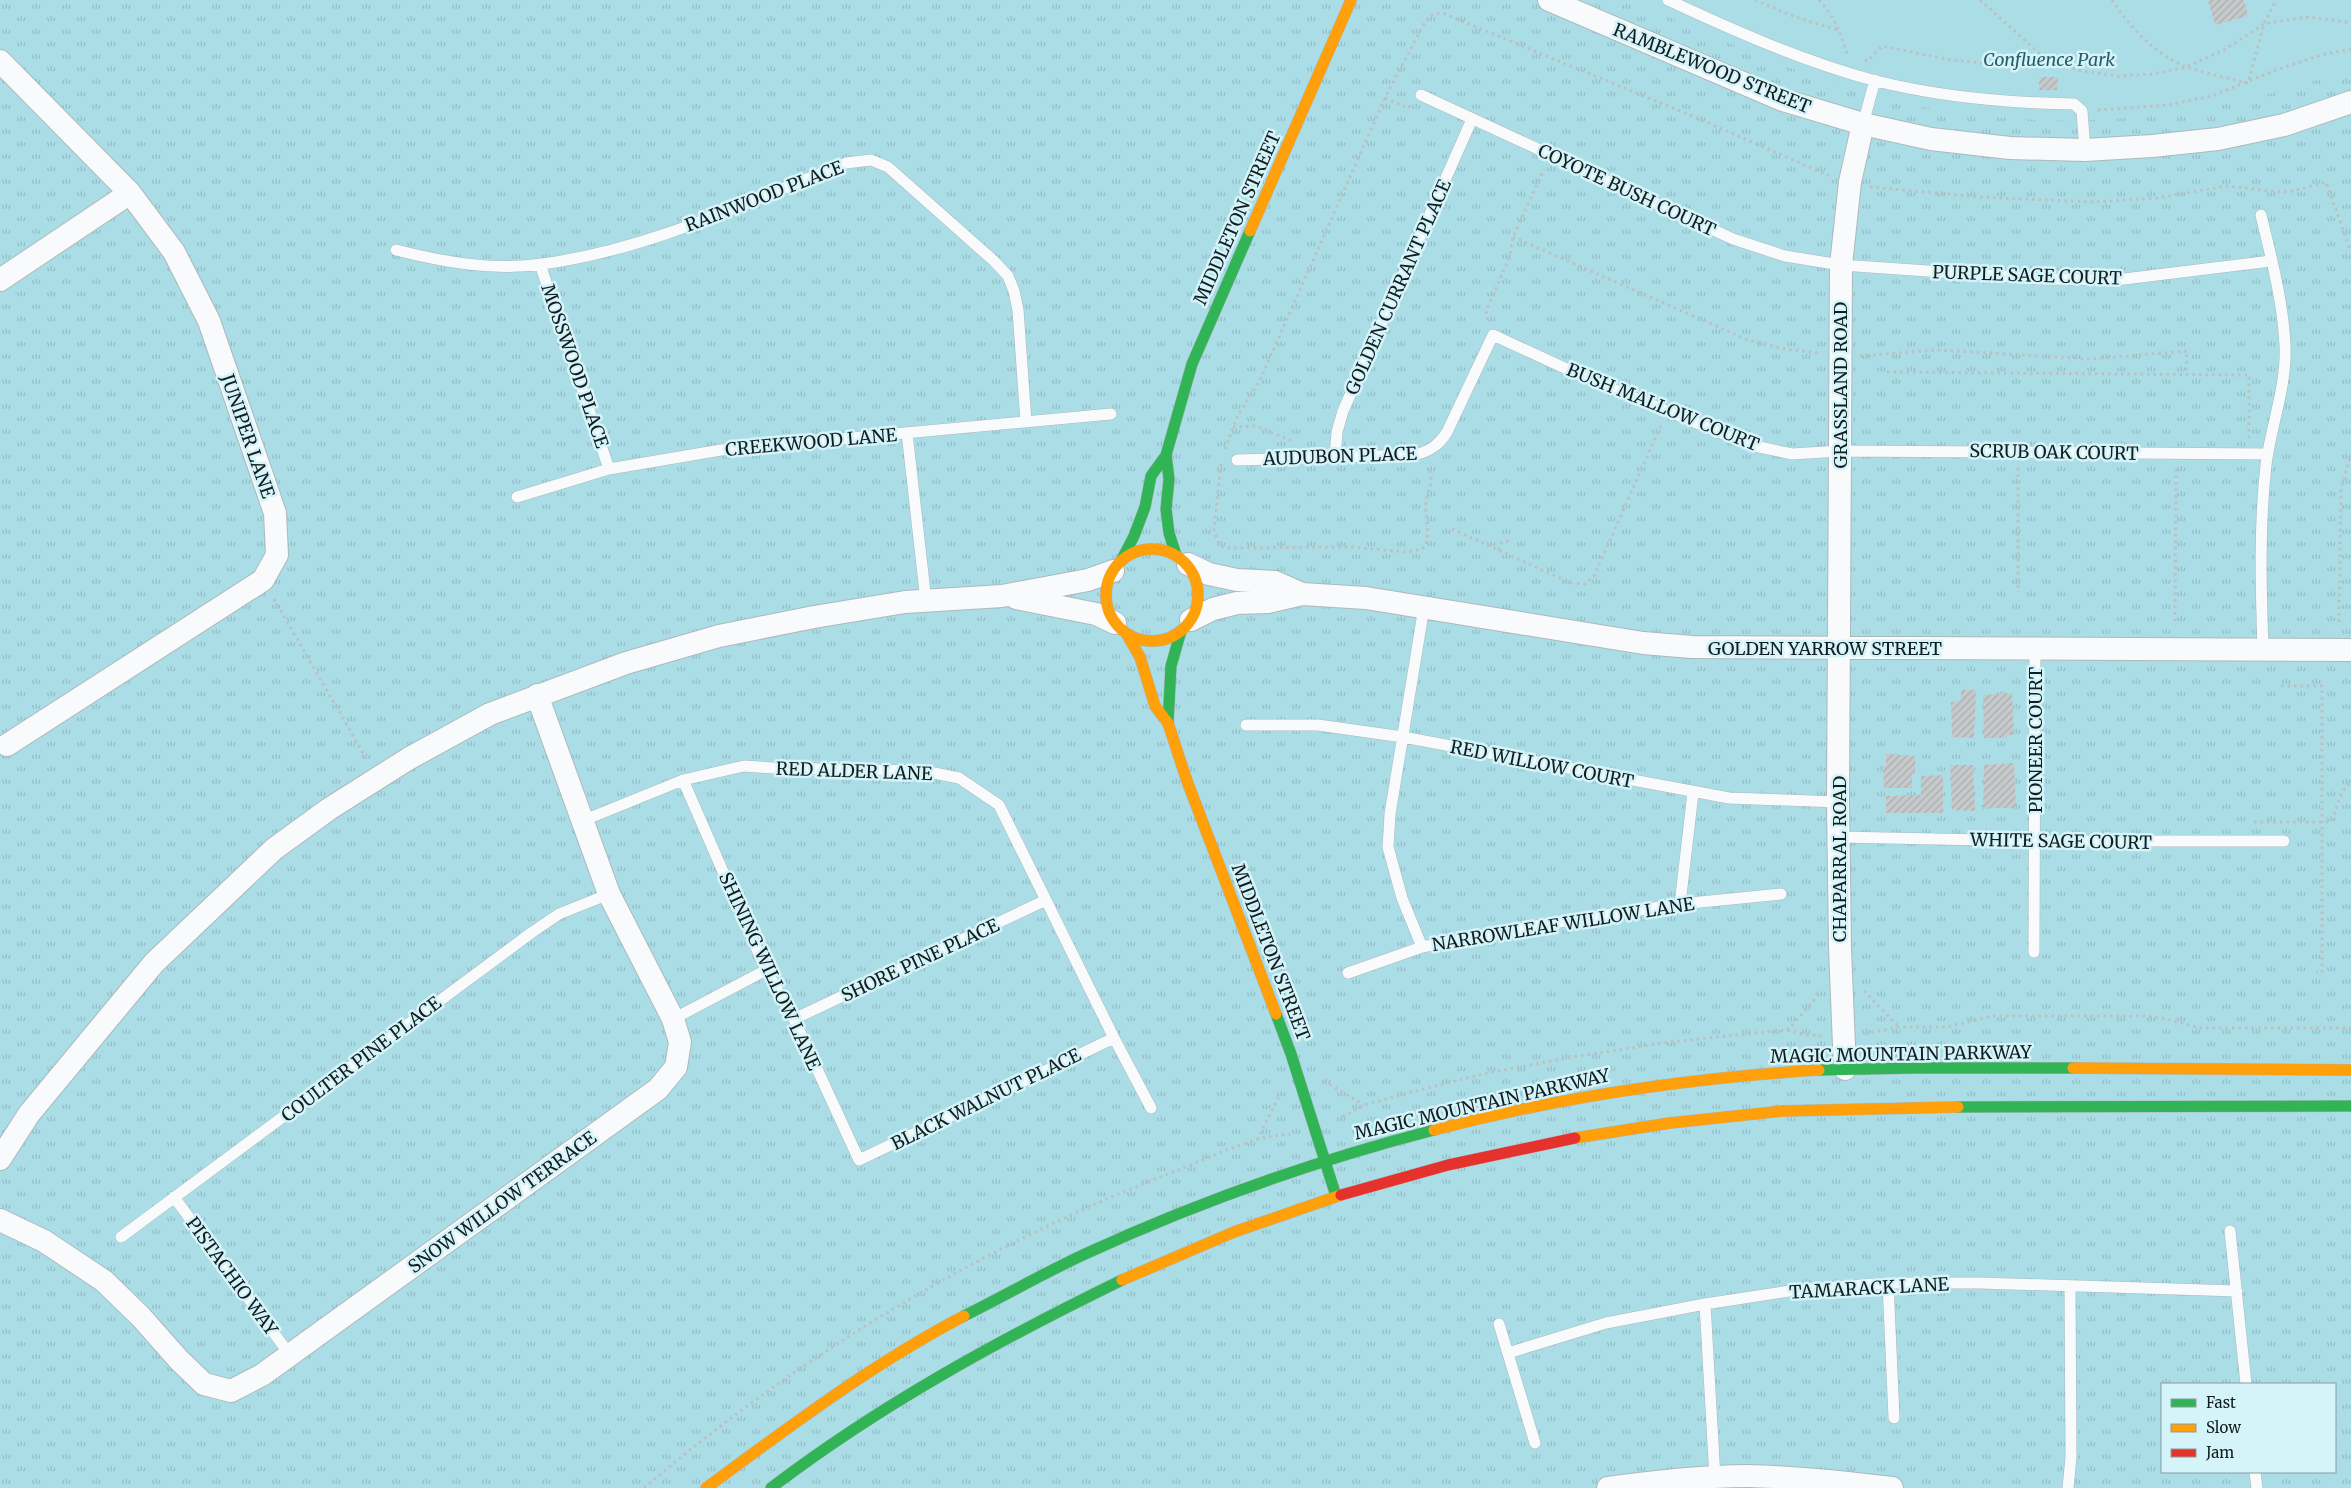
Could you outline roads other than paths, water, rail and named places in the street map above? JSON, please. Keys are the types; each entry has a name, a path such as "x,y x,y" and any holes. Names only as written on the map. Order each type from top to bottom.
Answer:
{"street":[{"name":"MIDDLETON STREET","path":"1117,566 1134,536 1145,507 1151,476 1166,455 1192,364 1351,0"},
{"name":"RAMBLEWOOD STREET","path":"1561,2 1780,99 1863,124 1931,139 2010,148 2085,150 2218,139 2284,125 2351,102"},
{"name":"JUNIPER LANE","path":"0,61 130,193 174,252 209,321 275,513 277,555 263,580 6,745"},
{"name":"GRASSLAND ROAD","path":"1840,649 1841,265 1850,182 1863,124"},
{"path":"0,280 130,193"},
{"name":"MIDDLETON STREET","path":"1166,455 1169,479 1166,509 1169,533 1182,560"},
{"path":"0,1159 29,1114 154,963 274,849 329,809 378,778 490,714 626,663 719,636 814,616 905,602 1002,596 1088,580 1117,566 1133,552 1148,548 1163,549 1182,560 1196,577 1199,592 1197,607 1186,626 1168,638 1154,641 1139,639 1096,614 1002,596"},
{"name":"GOLDEN YARROW STREET","path":"1182,560 1208,574 1237,580 1275,582 1302,594"},
{"path":"1117,566 1107,583 1106,596 1108,610 1120,628"},
{"name":"GOLDEN YARROW STREET","path":"1186,626 1213,609 1237,603 1268,602 1302,594 1366,598 1643,643 1692,647 2351,650"},
{"name":"MIDDLETON STREET","path":"1168,723 1173,652 1186,626"},
{"name":"MIDDLETON STREET","path":"1120,628 1140,657 1155,706 1168,723 1187,781 1289,1049 1336,1196"},
{"name":"CHAPARRAL ROAD","path":"1840,649 1838,837 1845,1069"},
{"name":"SNOW WILLOW TERRACE","path":"0,1220 44,1241 104,1281 204,1384 231,1391 262,1375 658,1090 676,1067 680,1042 673,1018 609,894 537,695"},
{"name":"MAGIC MOUNTAIN PARKWAY","path":"706,1488 808,1413 918,1342 1037,1277 1156,1221 1325,1158 1533,1106 1608,1092 1702,1080 1845,1069 2351,1070"},
{"path":"771,1488 889,1406 994,1342 1109,1284 1221,1236 1288,1211 1445,1166 1522,1148 1605,1132 1691,1120 1785,1111 1883,1107 2351,1106"},
{"path":"1608,1488 1670,1480 1747,1476 1823,1479 1892,1488"}],"lane":[{"path":"1668,0 1775,47 1835,69 1875,80 1956,96 2019,103 2074,104 2082,111 2085,150"},
{"path":"1863,124 1875,80"},
{"name":"COYOTE BUSH COURT","path":"1421,95 1733,239 1785,256 1841,265"},
{"name":"GOLDEN CURRANT PLACE","path":"1335,457 1338,432 1344,411 1472,119"},
{"name":"RAINWOOD PLACE","path":"396,250 438,261 476,265 540,264 617,250 680,228 846,163 870,160 888,167 994,261 1008,276 1014,291 1018,310 1026,422"},
{"path":"2261,214 2272,261 2285,346 2280,402 2268,454 2261,511 2262,650"},
{"name":"PURPLE SAGE COURT","path":"1841,265 2044,279 2116,280 2272,261"},
{"name":"MOSSWOOD PLACE","path":"540,264 609,469"},
{"name":"AUDUBON PLACE","path":"1237,460 1415,455 1427,452 1441,441 1447,432 1493,335"},
{"name":"BUSH MALLOW COURT","path":"1493,335 1584,377 1750,445 1792,454 1840,451"},
{"name":"CREEKWOOD LANE","path":"517,497 609,469 721,450 1111,414"},
{"path":"907,433 926,601"},
{"name":"SCRUB OAK COURT","path":"1840,451 2268,454"},
{"path":"1422,947 1402,898 1388,847 1390,814 1424,607"},
{"name":"PIONEER COURT","path":"2034,952 2035,648"},
{"name":"RED WILLOW COURT","path":"1246,725 1318,725 1403,737 1693,793 1729,798 1838,802"},
{"name":"RED ALDER LANE","path":"582,821 683,780 744,766 924,771 959,778 999,805 1114,1038 1151,1108"},
{"name":"SHINING WILLOW LANE","path":"683,780 766,970 794,1019 859,1160"},
{"path":"1680,904 1693,793"},
{"name":"WHITE SAGE COURT","path":"1838,837 2034,841 2284,841"},
{"name":"COULTER PINE PLACE","path":"121,1237 530,933 559,914 609,894"},
{"name":"NARROWLEAF WILLOW LANE","path":"1348,973 1422,947 1546,924 1680,904 1782,894"},
{"name":"SHORE PINE PLACE","path":"794,1019 1046,900"},
{"path":"673,1018 766,970"},
{"name":"BLACK WALNUT PLACE","path":"859,1160 1114,1038"},
{"name":"PISTACHIO WAY","path":"174,1197 290,1355"},
{"path":"2230,1231 2246,1383"},
{"name":"TAMARACK LANE","path":"1508,1352 1606,1323 1705,1304 1796,1290 1888,1283 1980,1282 2237,1291"},
{"path":"1888,1283 1894,1418"},
{"path":"2068,1488 2071,1457 2070,1286"},
{"path":"1705,1304 1715,1478"},
{"path":"1499,1324 1535,1443"},
{"path":"2255,1473 2257,1488"}],"park label":[{"name":"Confluence Park","path":"2049,59"}]}
